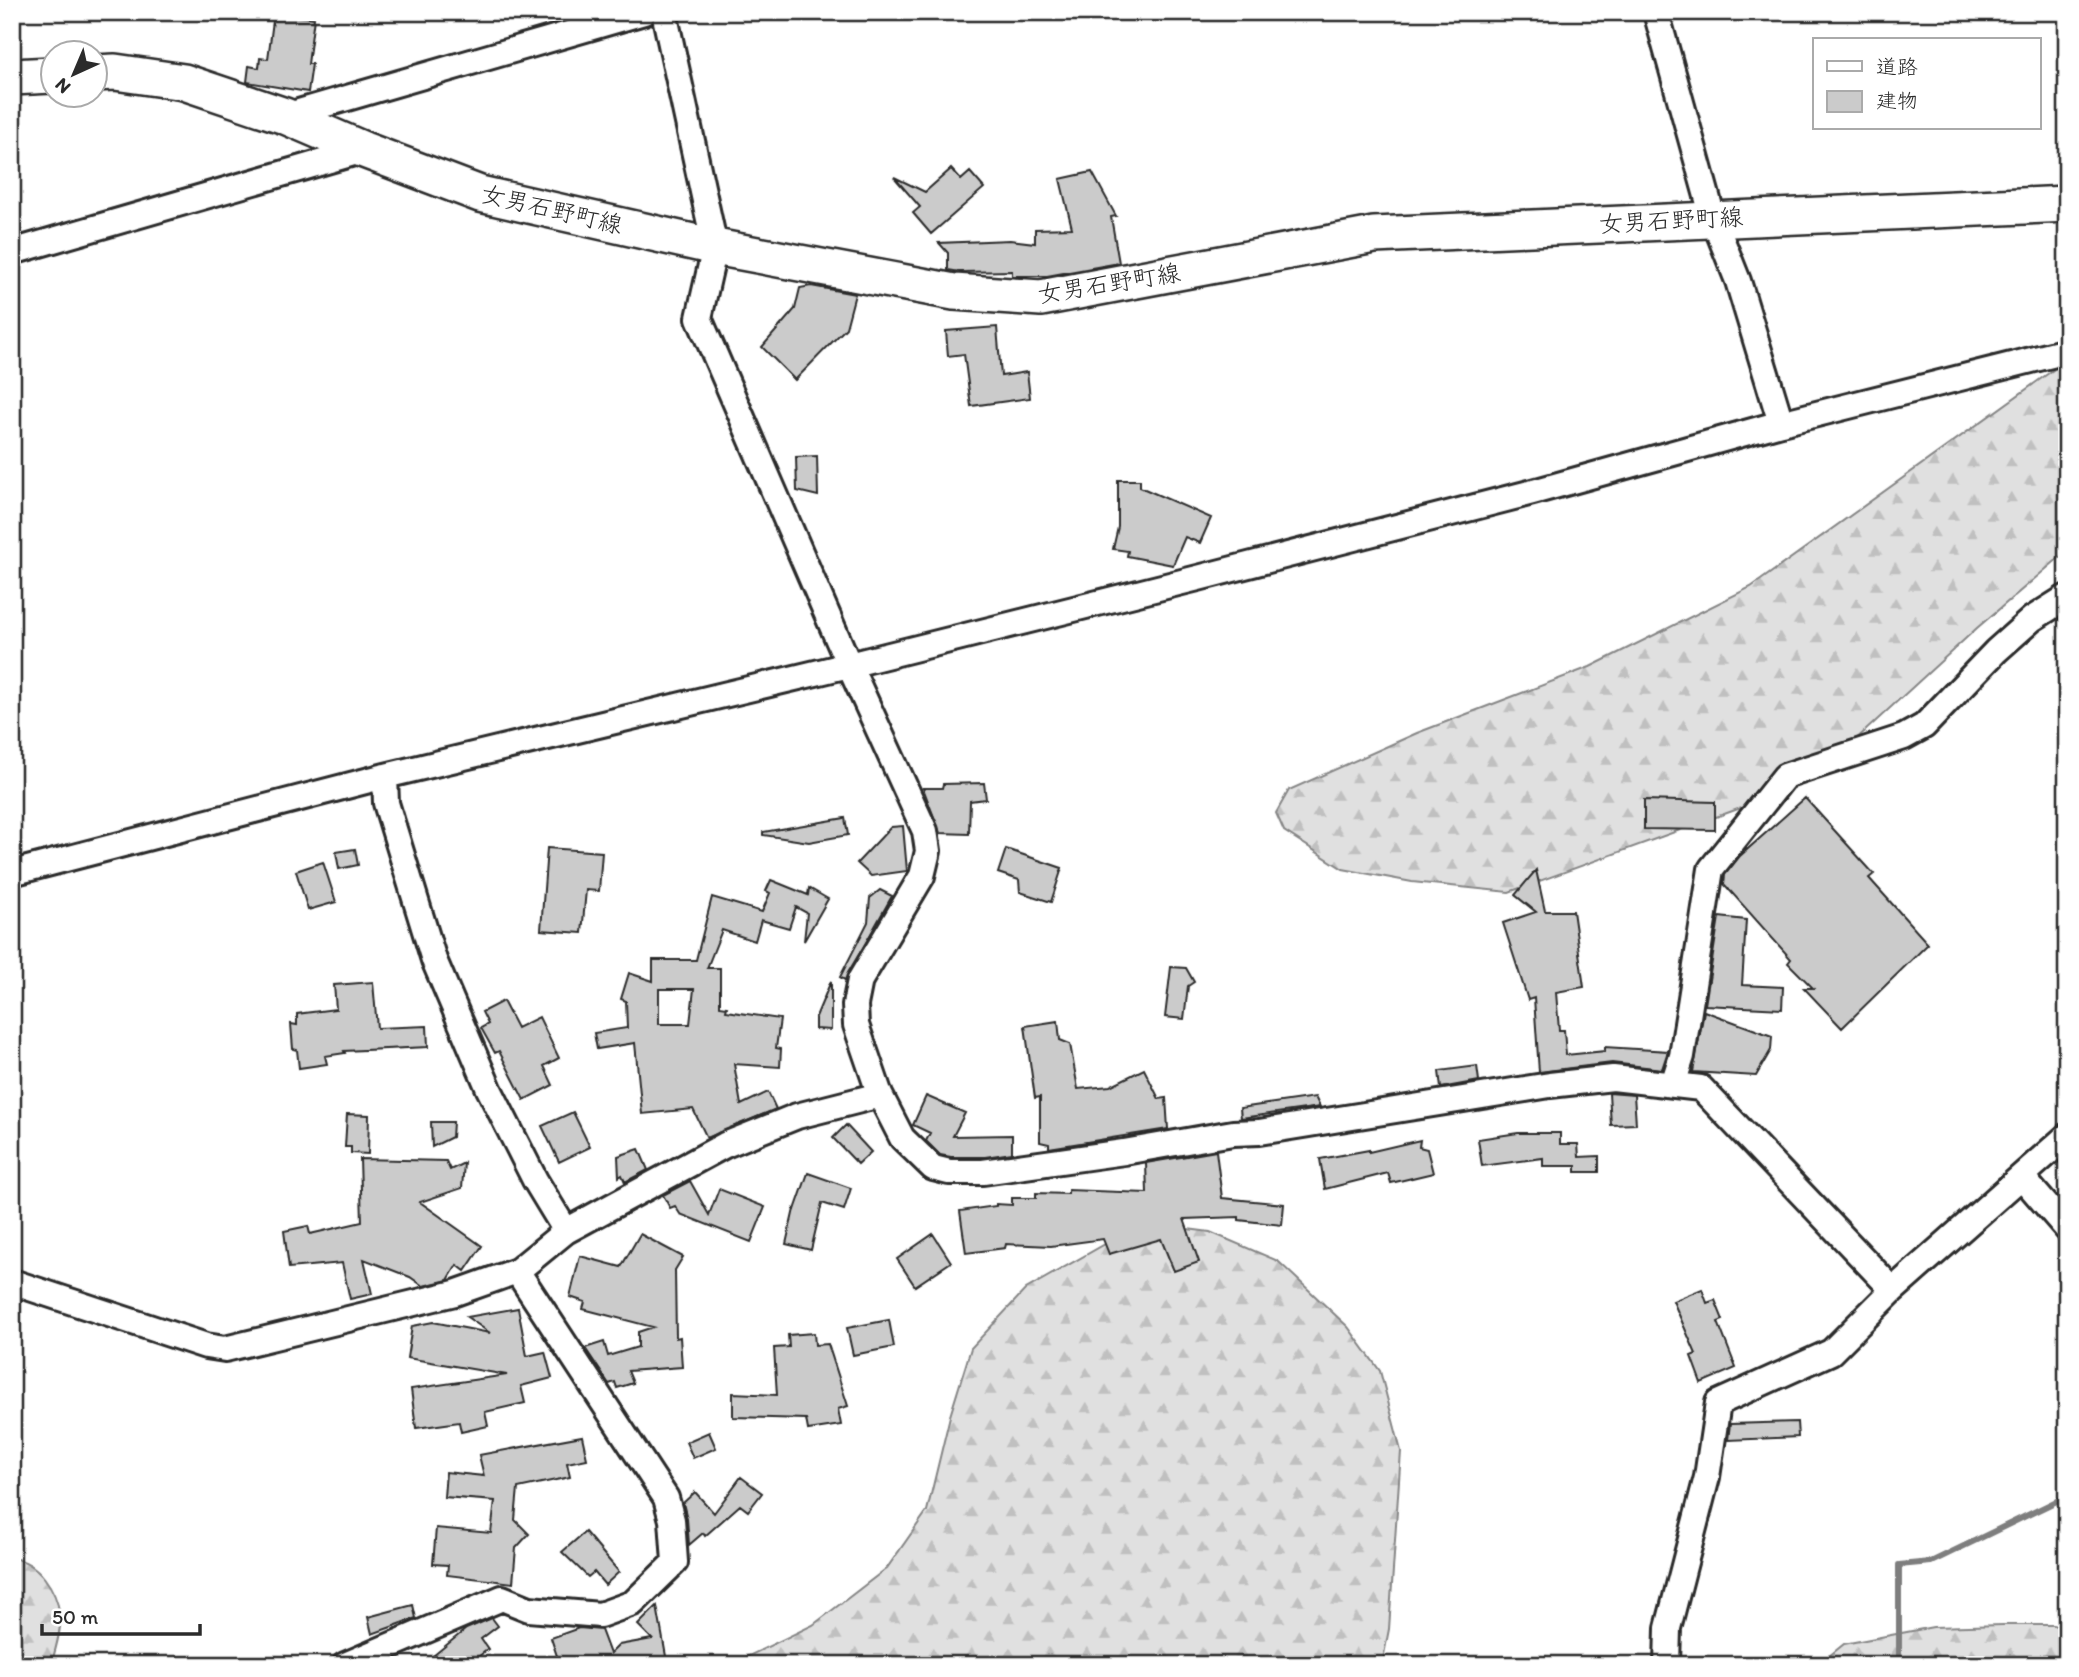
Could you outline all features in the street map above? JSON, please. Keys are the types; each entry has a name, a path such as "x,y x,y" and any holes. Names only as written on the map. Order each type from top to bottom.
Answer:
{"main road":[{"name":"女男石野町線","path":"108,72 184,82 285,116 364,150 480,194 715,247 954,292 1041,298 1374,235 2067,204"},
{"path":"12,77 38,76"}],"street":[{"path":"285,116 644,12"},
{"path":"664,12 715,247 699,318 849,666 925,831 928,851 922,876 860,980 855,1005 856,1025 880,1095 902,1138 933,1168 948,1172 983,1172 1233,1133 1259,1132 1549,1085 1614,1078 1701,1088 1893,1290"},
{"path":"1656,12 1713,218 1738,281 1780,423"},
{"path":"12,252 364,150"},
{"path":"12,873 385,776 849,666 1533,492 1780,423 2067,351"},
{"path":"1673,1084 1682,1056 1711,869 1785,776 1904,737 1924,726 1996,651 2032,619 2067,597"},
{"path":"385,776 386,803 434,960 489,1090 566,1231"},
{"path":"12,1282 206,1346 225,1349 455,1293 517,1271 566,1231 725,1145 797,1116 880,1095"},
{"path":"1667,1665 1668,1628 1707,1477 1718,1403 1726,1397 1831,1352 1893,1290 2067,1136"},
{"path":"2022,1177 2067,1230"},
{"path":"345,1665 502,1598 529,1609 600,1615 633,1603 676,1562 672,1520 666,1498 517,1271"}],"green space":[{"path":"2067,360 2067,551 1977,628 1852,743 1749,805 1509,892 1412,882 1343,869 1284,831 1276,813 1289,790 1417,733 1590,667 1751,587"},
{"path":"1142,1223 1210,1232 1278,1261 1348,1327 1380,1371 1401,1451 1389,1629 1382,1665 730,1665 813,1625 887,1568 927,1511 950,1416 971,1348 1026,1289"},
{"path":"12,1558 38,1571 55,1596 60,1621 51,1665 12,1665"},
{"path":"2054,1625 2067,1631 2067,1665 1818,1665 1844,1644 1933,1627"}],"building":[{"path":"274,13 314,18 308,64 312,64 308,92 247,82 249,66 259,68 260,58 268,59"},
{"path":"951,169 961,180 970,172 984,188 931,234 913,213 920,207 894,177 925,192"},
{"path":"1092,172 1116,216 1111,217 1119,263 1047,276 1012,276 1012,271 948,270 948,253 939,243 1010,240 1035,243 1035,229 1072,228 1060,179"},
{"path":"811,286 855,294 846,328 795,380 762,347 795,309 800,288"},
{"path":"997,327 1001,376 1027,372 1030,398 971,406 964,354 948,356 946,331"},
{"path":"817,456 818,496 797,491 796,457"},
{"path":"1118,480 1140,480 1140,487 1211,518 1200,543 1185,537 1173,565 1127,556 1128,551 1113,549 1118,527"},
{"path":"984,783 986,799 970,801 969,834 940,833 923,788 942,788 943,784"},
{"path":"1805,798 1874,874 1869,878 1928,944 1842,1028 1804,988 1813,988 1788,963 1791,959 1724,884 1725,875 1740,856"},
{"path":"1644,800 1715,802 1715,830 1644,829"},
{"path":"845,818 848,835 809,842 763,835 763,832"},
{"path":"903,826 907,871 871,876 857,863 891,827"},
{"path":"547,848 602,852 599,891 586,890 582,933 541,930"},
{"path":"355,849 358,865 339,869 336,852"},
{"path":"1006,849 1062,868 1051,902 1020,892 1019,880 998,873"},
{"path":"323,862 336,902 308,910 296,871"},
{"path":"1536,870 1545,911 1573,911 1584,987 1556,992 1559,1030 1564,1030 1566,1055 1605,1051 1605,1047 1668,1051 1662,1069 1612,1063 1539,1072 1534,998 1528,1000 1503,923 1536,912 1515,895"},
{"path":"771,880 808,895 809,888 828,899 804,941 807,913 796,907 789,928 761,920 755,941 722,930 707,968 720,968 720,1006 727,1007 726,1011 780,1019 776,1048 781,1049 780,1067 734,1064 741,1105 768,1092 776,1109 707,1138 693,1109 642,1114 635,1043 597,1049 594,1033 627,1028 626,1001 621,999 629,973 653,981 653,960 696,960 712,897 762,912 770,893 766,891","holes":["659,989 694,989 690,1024 659,1024"]},
{"path":"880,890 892,896 845,980 840,977 868,922 870,898"},
{"path":"1719,917 1746,920 1742,985 1783,987 1782,1009 1705,1005"},
{"path":"1171,967 1186,968 1194,982 1188,986 1184,1019 1165,1017"},
{"path":"831,981 831,1030 815,1029 815,1019"},
{"path":"373,982 377,1028 427,1026 428,1047 344,1051 345,1053 325,1056 327,1064 299,1068 297,1050 293,1049 291,1024 297,1025 297,1014 336,1009 334,985"},
{"path":"503,1001 517,1028 539,1017 559,1058 544,1066 553,1085 524,1100 499,1051 495,1053 481,1028 488,1024 482,1012"},
{"path":"1704,1011 1772,1036 1771,1050 1756,1076 1693,1072"},
{"path":"1058,1021 1060,1040 1070,1044 1078,1089 1110,1086 1144,1069 1159,1099 1166,1098 1168,1129 1049,1148 1049,1144 1040,1142 1040,1097 1035,1098 1025,1026"},
{"path":"1477,1066 1479,1081 1441,1088 1439,1071"},
{"path":"1609,1093 1634,1095 1636,1124 1611,1125"},
{"path":"926,1096 965,1113 953,1136 1012,1135 1012,1153 985,1157 940,1155 926,1141 930,1133 913,1125"},
{"path":"1315,1097 1320,1107 1241,1118 1240,1108"},
{"path":"573,1112 590,1147 559,1162 542,1126"},
{"path":"347,1114 369,1115 368,1154 351,1153 351,1147 345,1147"},
{"path":"431,1122 453,1122 452,1137 432,1147"},
{"path":"846,1125 871,1152 858,1164 833,1138"},
{"path":"1518,1133 1560,1133 1560,1144 1578,1144 1579,1157 1599,1156 1599,1172 1576,1172 1576,1166 1543,1166 1543,1158 1482,1166 1478,1139"},
{"path":"1420,1140 1419,1147 1427,1149 1433,1173 1391,1183 1388,1173 1325,1189 1320,1159 1369,1152"},
{"path":"639,1149 648,1170 625,1182 622,1175 619,1177 618,1156"},
{"path":"1216,1151 1222,1198 1284,1204 1282,1225 1239,1220 1239,1217 1184,1219 1199,1262 1174,1271 1161,1239 1109,1254 1103,1239 1051,1246 1006,1244 1005,1248 966,1253 960,1211 996,1204 1012,1205 1012,1198 1036,1198 1036,1193 1068,1194 1068,1190 1147,1193 1146,1163"},
{"path":"360,1159 446,1161 450,1170 464,1163 462,1188 420,1202 482,1246 465,1271 457,1265 448,1280 423,1286 410,1277 364,1259 372,1294 350,1299 342,1263 289,1268 284,1231 308,1226 310,1234 362,1222"},
{"path":"808,1173 851,1188 844,1210 822,1203 811,1250 786,1244 794,1209"},
{"path":"690,1181 709,1215 719,1189 765,1207 751,1242 680,1214 675,1206 670,1208 663,1195"},
{"path":"640,1234 683,1257 675,1270 676,1338 680,1337 682,1367 628,1371 633,1383 617,1388 615,1382 609,1384 585,1348 604,1342 608,1356 638,1347 638,1332 653,1327 583,1309 585,1302 570,1297 580,1256 621,1267"},
{"path":"933,1234 951,1262 915,1286 897,1259"},
{"path":"1702,1289 1707,1303 1715,1300 1723,1320 1718,1322 1736,1368 1701,1383 1691,1356 1696,1354 1673,1301"},
{"path":"518,1308 527,1356 545,1352 552,1378 521,1386 525,1403 485,1412 488,1426 461,1432 459,1422 416,1428 411,1389 507,1375 407,1358 412,1326 433,1322 490,1333 467,1317"},
{"path":"889,1320 894,1347 853,1355 847,1328"},
{"path":"814,1333 815,1345 828,1344 848,1406 838,1409 841,1425 808,1430 806,1419 733,1417 733,1393 777,1395 774,1348 789,1347 788,1335"},
{"path":"1797,1422 1798,1437 1728,1440 1730,1424"},
{"path":"709,1432 716,1448 693,1458 686,1442"},
{"path":"582,1436 587,1459 567,1463 570,1477 518,1488 515,1520 529,1534 516,1548 513,1583 447,1575 448,1565 433,1564 436,1528 491,1533 495,1501 444,1497 446,1472 484,1476 479,1455"},
{"path":"741,1477 762,1493 748,1511 740,1505 705,1536 703,1533 689,1545 683,1503 695,1492 714,1513"},
{"path":"585,1532 619,1572 605,1585 594,1572 588,1577 562,1552"},
{"path":"413,1605 416,1618 372,1634 368,1617"},
{"path":"657,1606 667,1662 652,1665 560,1665 551,1638 579,1628 601,1630 610,1654 619,1645 652,1639 638,1625"},
{"path":"492,1618 498,1626 481,1639 488,1649 468,1665 422,1665 466,1629"}],"waterway":[{"path":"1899,1665 1899,1565 1931,1562 2067,1496"}]}
